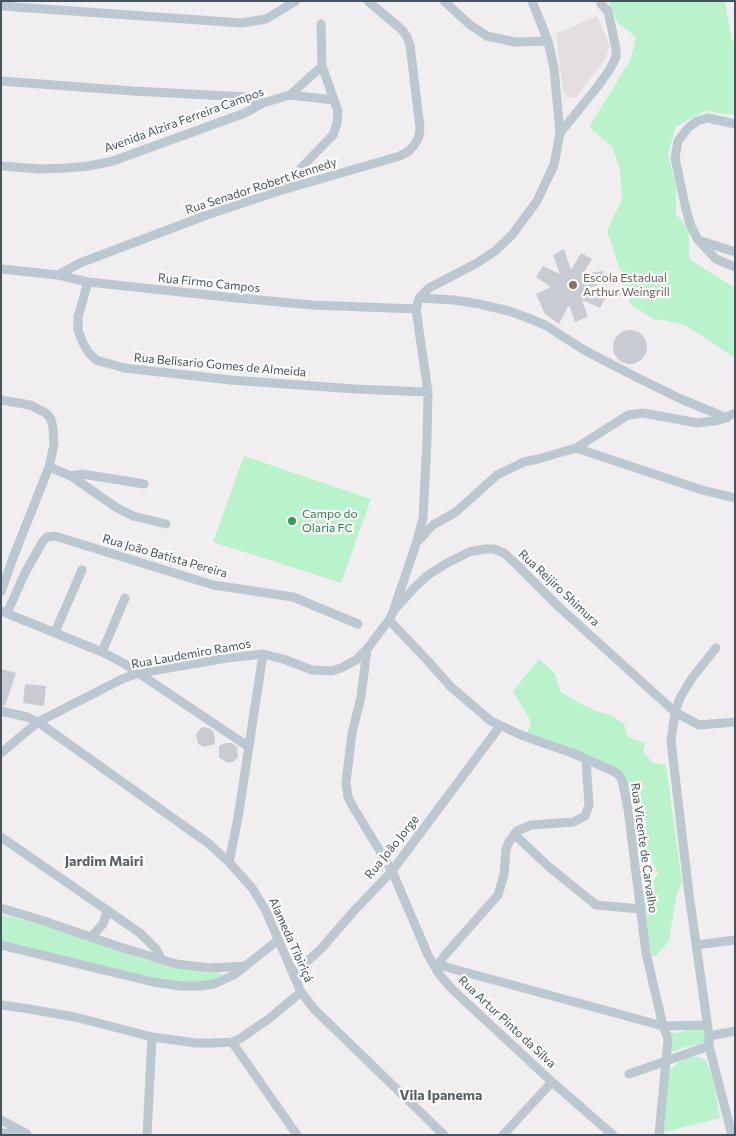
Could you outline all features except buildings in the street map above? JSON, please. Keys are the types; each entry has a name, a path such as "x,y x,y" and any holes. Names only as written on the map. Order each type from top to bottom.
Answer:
{"street":[{"path":"1,6 242,23 266,18 296,1"},
{"name":"Rua Senador Robert Kennedy","path":"58,275 80,263 206,215 279,191 400,156 409,150 419,136 420,128 410,46 402,30 368,1"},
{"path":"444,1 469,24 487,36 515,42 548,41"},
{"path":"416,309 419,298 429,288 477,263 495,251 512,235 537,201 554,165 560,133 554,68 548,41 532,1"},
{"path":"560,133 598,86 616,57 616,48 608,11 601,4"},
{"path":"279,191 333,135 337,123 338,111 322,66 321,24"},
{"name":"Avenida Alzira Ferreira Campos","path":"1,166 40,169 66,168 112,161 245,113 263,103 290,95 322,66"},
{"path":"1,81 132,92 246,97 263,103"},
{"path":"290,95 334,100"},
{"path":"735,124 708,118 696,121 678,141 675,158 677,175 690,224 698,240 716,259 735,267"},
{"path":"698,240 735,252"},
{"name":"Rua Firmo Campos","path":"1,269 58,275 88,282 312,305 416,309"},
{"name":"Rua Belisario Gomes de Almeida","path":"88,282 78,317 78,330 82,343 96,360 124,368 231,380 428,392"},
{"path":"419,298 479,304 509,311 528,318 544,325 584,350 681,399 731,415"},
{"name":"Rua Artur Pinto da Silva","path":"416,309 428,392 423,518 391,616 367,649 360,698 352,733 346,782 348,797 392,871 435,964 452,990 613,1135"},
{"path":"1,400 30,405 46,413 53,428 54,445 49,467 1,592"},
{"path":"417,541 433,525 456,512 497,475 524,462 538,460 576,448 622,419 636,413 698,423 711,422 731,415"},
{"path":"576,448 702,490 735,498"},
{"path":"49,467 70,476 133,516 166,524"},
{"path":"70,476 82,474 144,484"},
{"name":"Rua João Batista Pereira","path":"4,612 44,540 47,537 55,536 213,585 293,596 358,624"},
{"name":"Rua Reijiro Shimura","path":"391,616 414,588 428,575 447,562 469,552 494,549 504,554 516,564 553,601 674,712 699,725 735,722"},
{"path":"56,632 82,570"},
{"path":"102,652 125,598"},
{"path":"4,612 102,652 139,673 249,747"},
{"name":"Rua Vicente de Carvalho","path":"391,616 450,688 480,713 500,726 611,770 618,774 622,780 628,808 646,953 663,1026 668,1039 659,1135"},
{"path":"716,648 692,678 680,698 674,712 672,741 710,1046 732,1135"},
{"name":"Rua Laudemiro Ramos","path":"1,753 38,722 122,679 139,673 263,654 312,670 332,671 356,660 367,649"},
{"path":"229,862 263,654"},
{"name":"Alameda Tibiriçá","path":"1,711 27,717 38,722 208,843 229,862 252,888 265,910 301,992 314,1010 444,1135"},
{"name":"Rua João Jorge","path":"293,974 321,950 353,912 392,871 500,726"},
{"path":"586,760 589,805 585,816 573,822 532,825 522,828 514,834 506,850 504,875 498,895 435,964 663,1026 707,1025"},
{"path":"514,834 548,866 596,906 641,909"},
{"path":"1,837 140,934 156,949 162,960"},
{"path":"1,908 162,960 194,967 246,966"},
{"path":"92,936 103,924 107,912"},
{"path":"1,945 121,975 180,986 214,984 234,975 277,940"},
{"path":"696,945 735,940"},
{"path":"1,1005 75,1017 152,1037 196,1043 232,1042 255,1029 301,992"},
{"path":"709,1036 735,1031"},
{"path":"147,1135 152,1037"},
{"path":"232,1042 297,1135"},
{"path":"629,1074 666,1063 710,1046"},
{"path":"503,1135 552,1082"},
{"path":"1,1120 29,1134"},
{"path":"1,1132 29,1134"}],"shaded area":[{"path":"597,16 610,46 605,59 576,98 568,97 563,91 556,34"}],"green space":[{"path":"609,1 725,1 732,41 735,43 735,115 704,111 676,127 668,153 676,186 676,214 689,229 689,259 735,288 735,358 685,325 660,319 656,321 629,303 630,300 607,231 622,199 620,170 612,146 589,127 631,59 636,37 617,22"},
{"name":"Campo do Olaria FC","path":"244,456 371,499 341,583 213,542"},
{"path":"539,659 554,672 560,691 577,702 612,716 624,724 628,737 645,743 643,752 653,763 666,765 682,882 676,897 669,941 657,955 651,957 641,898 658,874 641,834 647,825 644,814 635,805 629,806 623,779 527,734 531,722 513,691"},
{"path":"1,915 80,937 145,960 175,968 210,973 218,972 222,977 209,983 177,983 125,974 1,942"},
{"path":"695,1028 704,1029 706,1043 672,1051 670,1032 676,1033"},
{"path":"691,1057 699,1057 705,1060 708,1065 713,1080 720,1118 664,1132 669,1071 679,1062"}],"place":[{"name":"Escola Estadual Arthur Weingrill","path":"573,285"},
{"name":"Campo do Olaria FC","path":"292,521"}],"district":[{"name":"Jardim Mairi","path":"104,861"},
{"name":"Vila Ipanema","path":"441,1095"}]}
